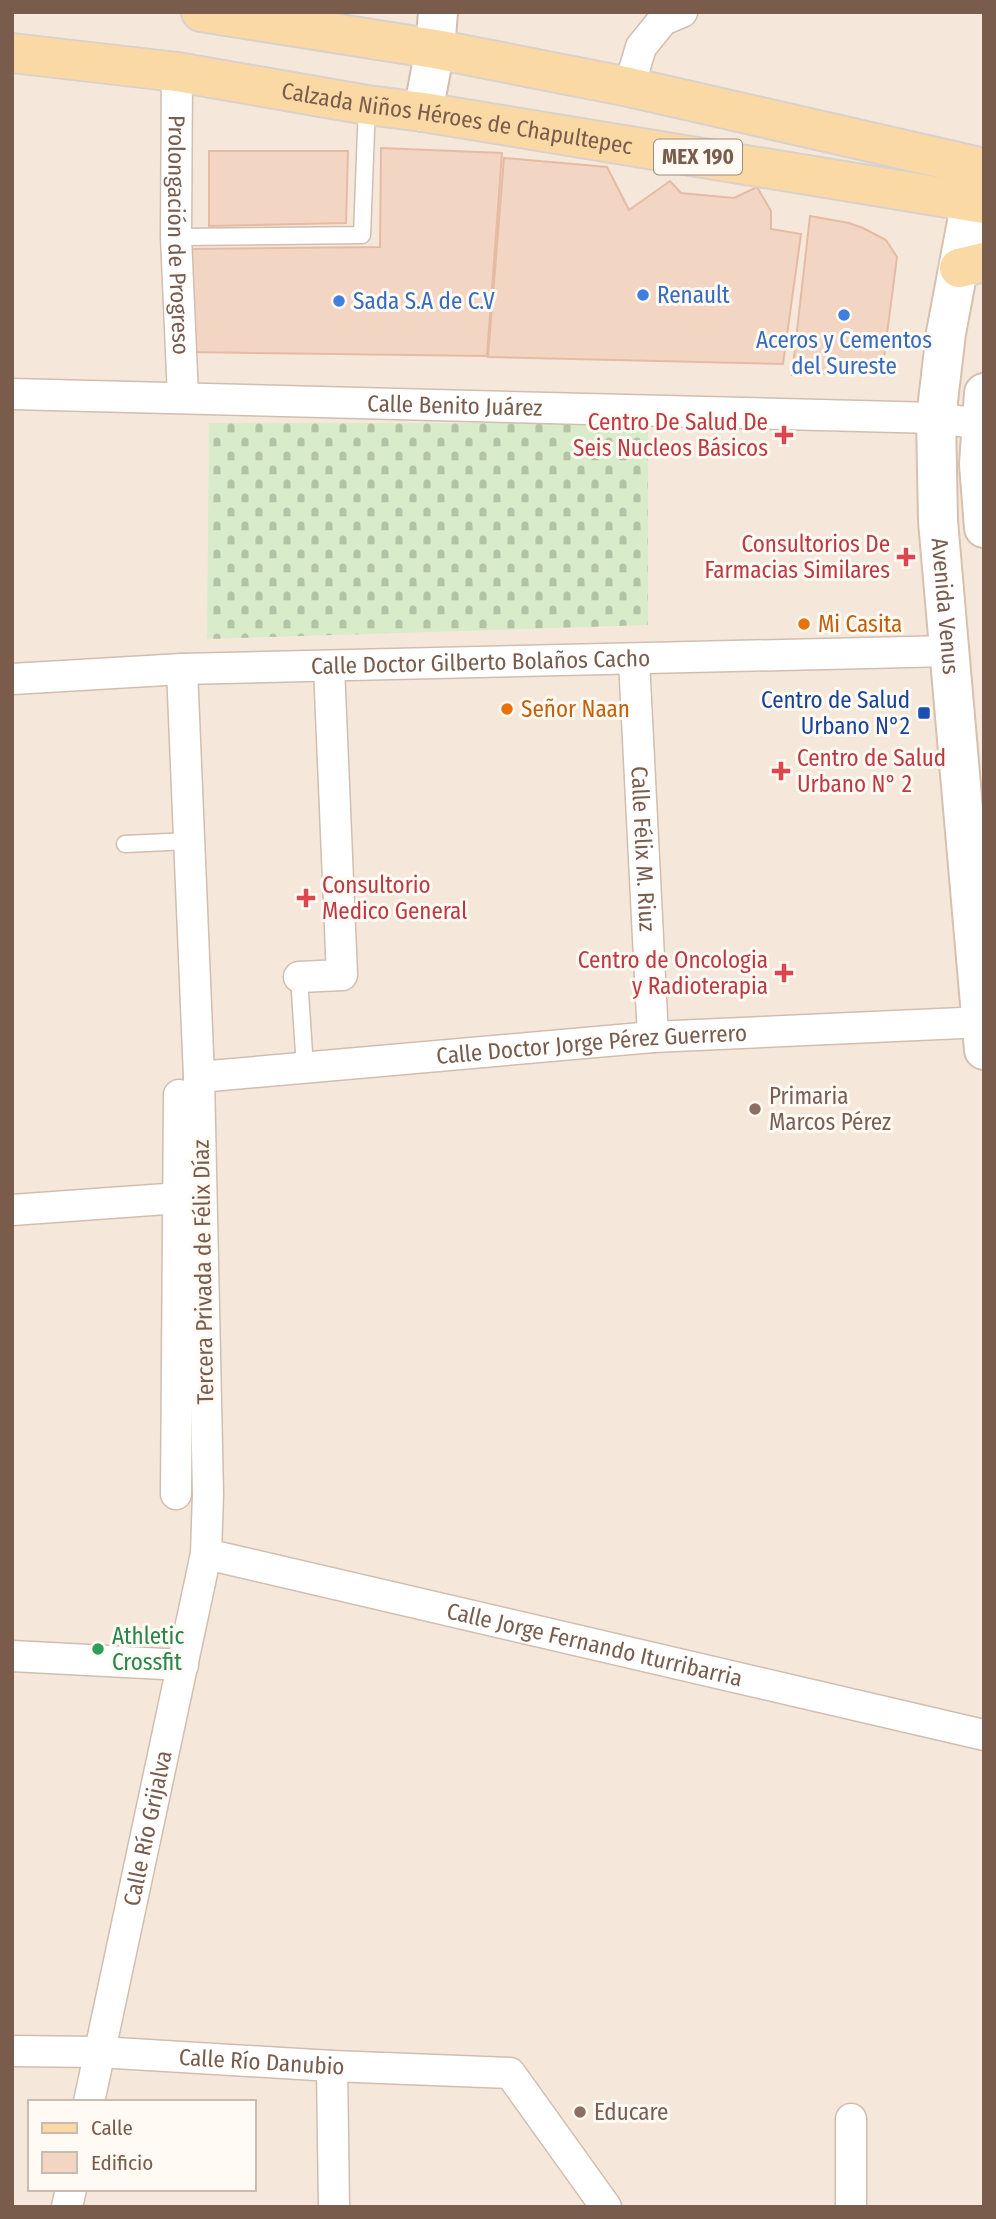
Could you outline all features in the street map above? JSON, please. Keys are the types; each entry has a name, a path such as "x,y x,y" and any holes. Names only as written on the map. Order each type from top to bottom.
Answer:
{"main road":[{"name":"MEX 190","path":"201,12 435,50 629,87 979,185"},
{"path":"423,112 435,50 438,12"},
{"name":"Calzada Niños Héroes de Chapultepec","path":"12,53 177,72 367,105 979,185"},
{"name":"Avenida Venus","path":"979,185 971,265 946,333 936,418 938,521 983,1031"},
{"name":"Avenida Venus","path":"983,408 979,464 984,527"}],"street":[{"path":"629,87 641,47 663,20 682,12"},
{"name":"Prolongación de Progreso","path":"177,72 176,237 183,397"},
{"name":"Calle Benito Juárez","path":"12,394 936,418 983,408"},
{"path":"938,521 984,527"},
{"name":"Calle Doctor Gilberto Bolaños Cacho","path":"12,679 182,669 950,651"},
{"name":"Calle Félix M. Riuz","path":"634,660 653,1037"},
{"path":"299,977 342,975 329,667"},
{"name":"Tercera Privada de Félix Díaz","path":"182,669 199,1077 208,1480 206,1555"},
{"name":"Tercera Privada de Félix Díaz","path":"176,1494 180,1198 179,1016 196,990"},
{"name":"Calle Doctor Jorge Pérez Guerrero","path":"199,1077 653,1037 983,1031"},
{"path":"12,1210 180,1198"},
{"name":"Calle Río Grijalva","path":"89,2100 206,1555"},
{"name":"Calle Jorge Fernando Iturribarria","path":"206,1555 984,1735"},
{"path":"12,1656 183,1665"},
{"name":"Calle Río Danubio","path":"12,2051 99,2052 510,2073 606,2207"},
{"path":"332,2066 334,2207"},
{"path":"851,2119 851,2207"}],"lane":[{"path":"176,237 362,235 367,105"},
{"path":"125,844 189,841"},
{"path":"299,977 305,1068"}],"shaded area":[{"path":"12,12 984,12 984,2207 12,2207"}],"green space":[{"path":"209,423 648,423 648,625 207,639"}],"building":[{"name":"Sada S.A de C.V","path":"381,148 502,153 487,356 186,352 188,249 380,247"},
{"path":"209,151 348,151 346,223 209,226"},
{"name":"Renault","path":"504,158 607,167 629,210 670,181 681,193 734,198 757,187 771,211 771,229 801,234 783,364 488,357"},
{"name":"Aceros y Cementos del Sureste","path":"810,216 863,228 886,240 897,257 882,372 792,375"}],"place":[{"name":"Renault","path":"643,295"},
{"name":"Sada S.A de C.V","path":"339,301"},
{"name":"Aceros y Cementos del Sureste","path":"844,315"},
{"name":"Centro De Salud De Seis Nucleos Básicos","path":"784,435"},
{"name":"Consultorios De Farmacias Similares","path":"906,557"},
{"name":"Mi Casita","path":"804,624"},
{"name":"Señor Naan","path":"507,709"},
{"name":"Centro de Salud Urbano N°2","path":"924,713"},
{"name":"Centro de Salud Urbano N° 2","path":"781,771"},
{"name":"Consultorio Medico General","path":"306,898"},
{"name":"Centro de Oncologia y Radioterapia","path":"784,973"},
{"name":"Primaria Marcos Pérez","path":"755,1109"},
{"name":"Athletic Crossfit","path":"98,1649"},
{"name":"Educare","path":"580,2112"}]}
